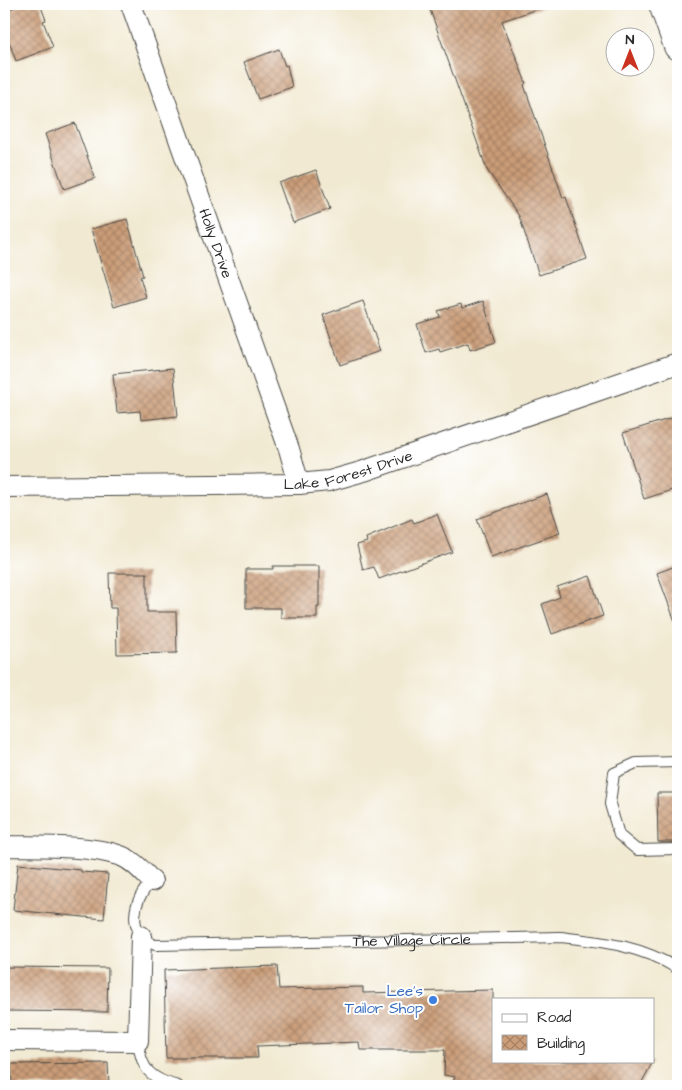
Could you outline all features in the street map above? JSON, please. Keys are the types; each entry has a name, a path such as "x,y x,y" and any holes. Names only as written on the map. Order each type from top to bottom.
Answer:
{"main road":[{"path":"663,4 676,36"}],"street":[{"name":"Holly Drive","path":"131,4 289,449 299,484"},
{"name":"Lake Forest Drive","path":"4,487 299,484 330,481 678,363"},
{"path":"4,846 87,849 120,855 139,867 152,881"},
{"path":"4,1040 138,1041 141,936"}],"lane":[{"path":"678,762 636,763 614,773 610,804 620,835 637,850 678,849"},
{"path":"141,936 136,919 137,901 144,889 152,881"},
{"name":"The Village Circle","path":"141,936 156,945 560,937 609,942 634,948 678,969"},
{"path":"138,1041 140,1057 146,1069 160,1082 178,1086"}],"building":[{"path":"23,4 40,4 46,20 43,21 53,47 16,61 4,28 4,11"},
{"path":"428,4 543,4 543,7 502,21 526,83 524,85 563,198 566,197 587,259 539,275 519,216 487,170"},
{"path":"279,49 285,66 287,65 292,87 258,99 244,62"},
{"path":"75,123 95,178 64,189 45,134"},
{"path":"316,170 330,209 293,223 279,183"},
{"path":"127,219 143,276 140,277 146,297 114,307 91,229"},
{"path":"363,301 380,351 340,365 323,315"},
{"path":"483,301 496,342 470,350 468,343 440,352 439,349 426,353 417,324 440,317 438,311 461,304 462,308"},
{"path":"173,368 178,416 141,420 140,411 117,413 113,374"},
{"path":"678,416 678,488 644,499 623,433"},
{"path":"547,494 560,533 491,557 477,519"},
{"path":"437,514 452,552 379,579 374,567 363,570 357,545 367,542 366,538 412,519 414,523"},
{"path":"678,565 678,624 676,624 657,573"},
{"path":"273,566 319,566 319,607 317,607 317,618 281,618 281,608 246,608 246,569 273,569"},
{"path":"109,573 147,573 147,612 176,612 177,653 117,654 116,608 110,608"},
{"path":"590,576 603,616 552,634 542,604 560,597 557,587"},
{"path":"657,793 678,793 678,842 658,842"},
{"path":"18,864 108,874 104,919 13,910"},
{"path":"277,966 279,989 363,987 363,993 493,990 492,1062 652,1062 640,1086 451,1086 455,1077 444,1075 445,1050 360,1050 359,1042 257,1046 258,1058 166,1058 164,970"},
{"path":"4,967 108,968 107,1012 4,1011"},
{"path":"108,1063 109,1086 12,1086 11,1064"}],"place":[{"name":"Lee's Tailor Shop","path":"433,1000"}]}
